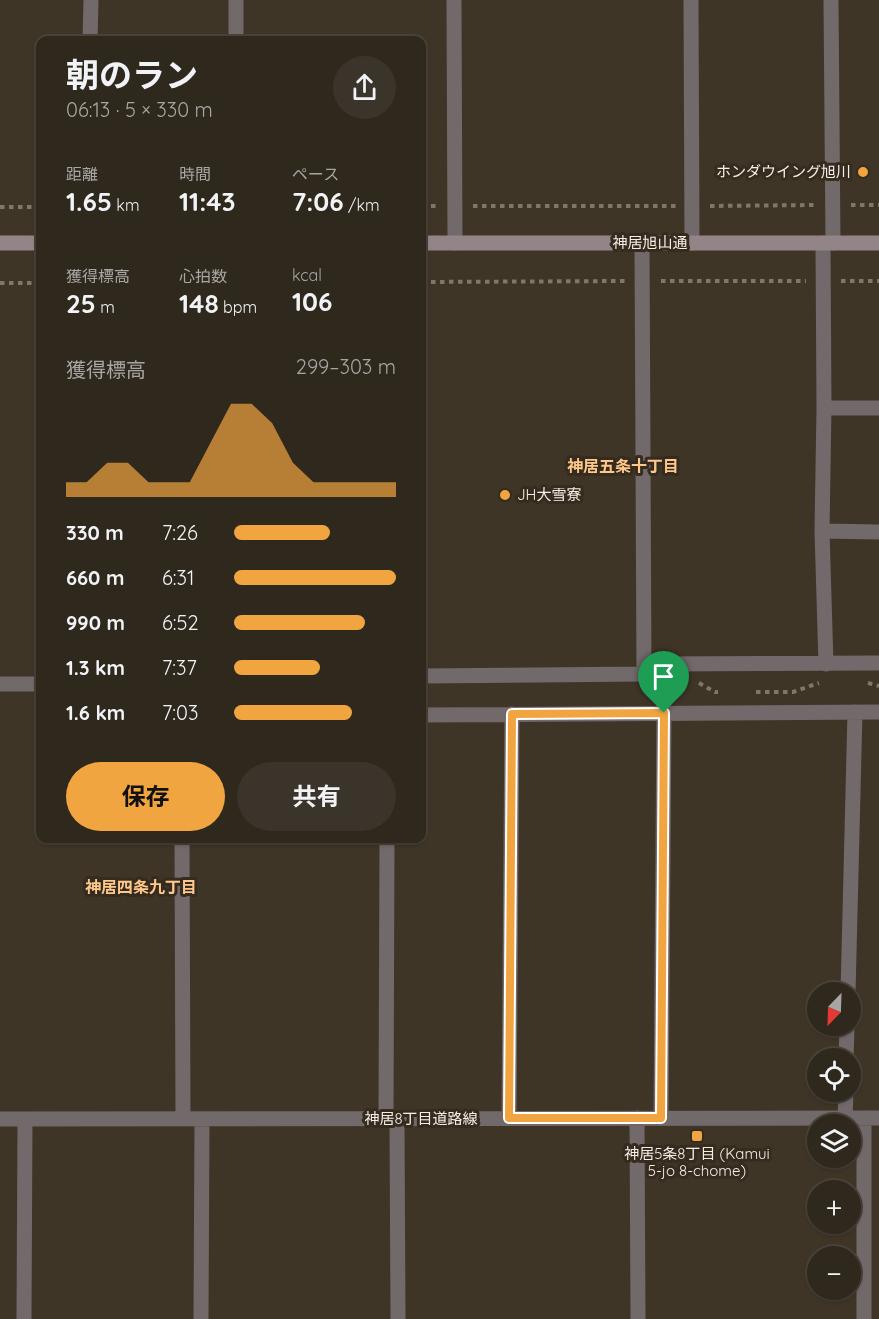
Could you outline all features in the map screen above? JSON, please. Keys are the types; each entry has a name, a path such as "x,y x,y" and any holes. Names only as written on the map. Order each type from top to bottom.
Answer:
{"street":[{"path":"90,36 91,0"},
{"path":"236,0 236,36"},
{"path":"454,0 455,243"},
{"path":"691,0 692,243"},
{"path":"826,664 822,531 828,243 833,206 831,0"},
{"path":"0,243 36,243"},
{"name":"神居旭山通","path":"426,243 879,243"},
{"path":"642,243 644,674"},
{"path":"824,408 879,408"},
{"path":"822,531 879,532"},
{"path":"426,676 644,674 657,664 879,663"},
{"path":"657,664 663,690 664,713 661,1118"},
{"path":"0,684 36,684"},
{"path":"848,982 855,712"},
{"path":"426,715 879,712"},
{"path":"509,1118 512,714"},
{"path":"182,843 183,1119"},
{"path":"387,843 398,1319"},
{"path":"637,1118 638,1319"},
{"name":"神居8丁目道路線","path":"0,1119 807,1118"},
{"path":"864,1319 872,1118"},
{"path":"24,1319 25,1119"},
{"path":"201,1319 202,1119"}],"path":[{"path":"426,206 879,205"},
{"path":"0,207 36,207"},
{"path":"0,283 36,283"}],"place":[{"name":"ホンダウイング旭川","path":"863,172"},
{"name":"JH大雪寮","path":"505,495"},
{"name":"神居5条8丁目 (Kamui 5-jo 8-chome)","path":"697,1136"}],"district":[{"name":"神居五条十丁目","path":"623,466"},
{"name":"神居四条九丁目","path":"141,887"}],"route":[{"path":"664,713 661,1118 509,1118 512,714 664,713"}]}
